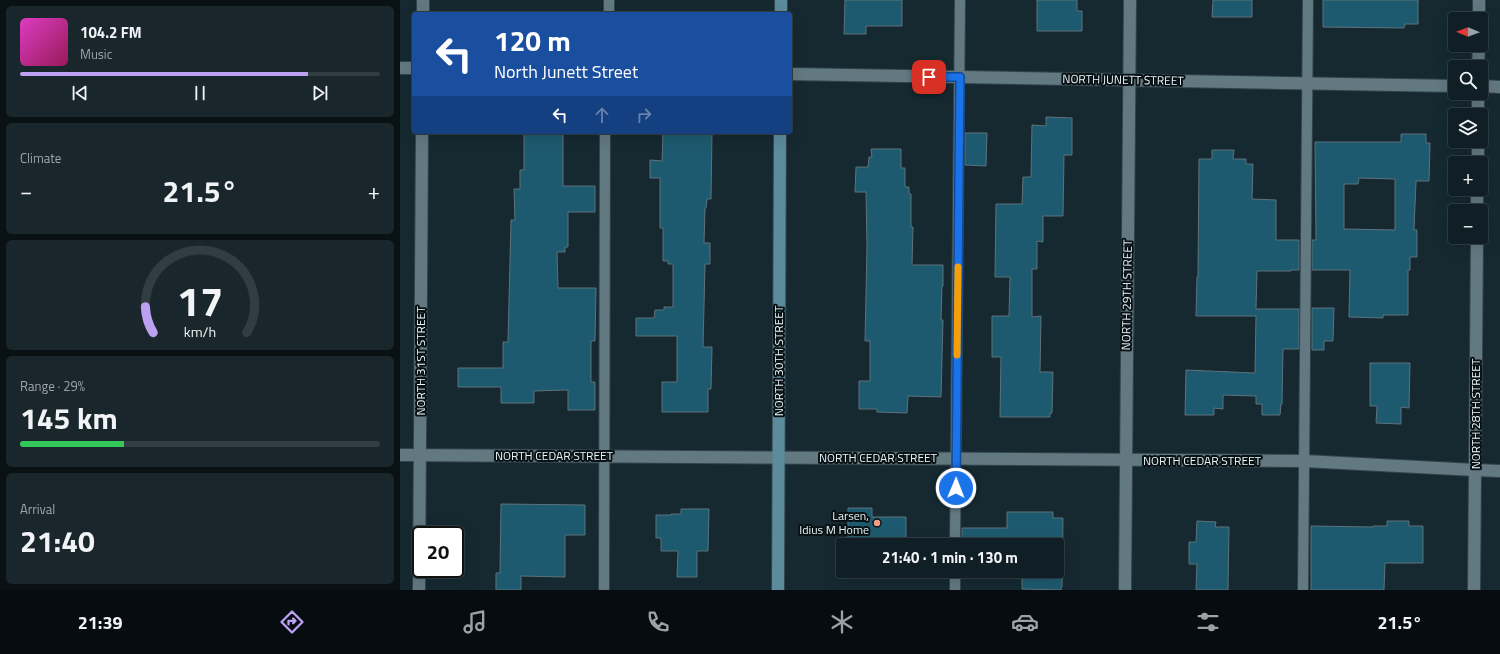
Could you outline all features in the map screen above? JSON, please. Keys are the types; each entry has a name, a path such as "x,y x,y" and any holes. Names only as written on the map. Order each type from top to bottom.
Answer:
{"main road":[{"path":"781,0 781,12"},
{"name":"NORTH 30TH STREET","path":"778,590 780,134"}],"street":[{"path":"423,0 423,12"},
{"name":"NORTH 29TH STREET","path":"1125,590 1130,0"},
{"path":"1479,0 1479,12"},
{"path":"400,68 412,68"},
{"name":"NORTH JUNETT STREET","path":"792,74 1448,86"},
{"path":"1488,86 1500,87"},
{"name":"NORTH 31ST STREET","path":"419,590 422,134"},
{"name":"NORTH 28TH STREET","path":"1474,590 1477,244"},
{"name":"NORTH CEDAR STREET","path":"400,455 1304,461 1500,470"}],"lane":[{"path":"609,0 609,12"},
{"path":"955,538 960,0"},
{"path":"1303,590 1308,0"},
{"path":"604,590 605,134"},
{"path":"955,578 955,590"}],"building":[{"path":"845,0 902,0 902,26 866,26 866,34 844,34"},
{"path":"1037,0 1077,0 1077,11 1082,11 1082,31 1037,31"},
{"path":"1213,0 1252,0 1252,17 1212,17"},
{"path":"1323,0 1418,0 1418,24 1405,24 1404,28 1323,27"},
{"path":"1046,117 1072,118 1072,155 1064,155 1063,216 1043,216 1043,242 1037,241 1037,269 1032,269 1032,317 1041,316 1040,372 1053,372 1052,413 1050,413 1050,417 1000,417 1001,357 992,357 992,316 1009,316 1010,277 995,277 996,204 1022,204 1023,177 1031,177 1032,125 1046,126"},
{"path":"965,133 987,133 986,166 965,165"},
{"path":"524,134 563,134 563,186 595,186 595,212 568,212 568,247 565,247 565,252 557,252 558,288 596,288 595,341 591,341 591,382 595,382 595,410 568,410 568,390 534,391 534,403 501,403 501,387 458,387 458,368 503,368 503,342 508,342 511,220 515,220 514,189 520,189 520,170 524,170"},
{"path":"663,134 712,134 711,199 707,199 705,208 704,243 710,243 710,264 705,264 703,347 712,347 711,389 708,389 708,412 662,412 662,382 677,382 677,336 636,336 636,318 654,318 655,310 664,310 664,307 673,307 673,264 668,264 668,261 663,261 663,228 660,228 660,178 650,178 650,160 662,161"},
{"path":"1401,134 1426,134 1426,143 1430,143 1429,181 1416,181 1414,230 1417,230 1417,257 1410,257 1410,270 1408,270 1408,315 1383,315 1383,318 1349,317 1350,270 1312,270 1312,240 1316,240 1315,142 1401,142","holes":["1359,178 1395,179 1395,230 1344,229 1344,184 1358,184"]},
{"path":"871,149 901,149 901,168 905,168 905,187 909,187 909,194 911,194 911,227 913,227 912,265 943,265 941,397 908,396 907,413 877,412 877,409 859,409 859,381 870,381 870,341 865,341 867,247 866,192 855,192 856,167 868,167 869,157 872,157"},
{"path":"1212,150 1234,150 1233,159 1246,159 1246,164 1253,164 1252,199 1276,200 1276,240 1299,240 1299,270 1257,271 1256,309 1299,309 1299,349 1283,349 1282,404 1280,415 1262,415 1262,404 1256,404 1256,396 1223,395 1223,409 1214,408 1214,415 1185,415 1186,370 1255,373 1256,316 1196,316 1198,277 1199,159 1212,159"},
{"path":"1312,308 1334,308 1333,341 1324,341 1324,350 1312,350"},
{"path":"1370,363 1410,363 1409,408 1401,407 1401,424 1376,423 1377,406 1370,406"},
{"path":"501,504 585,505 585,535 565,535 565,577 521,576 521,590 496,590 496,573 500,573"},
{"name":"Larsen, Idius M Home","path":"848,508 872,508 872,517 906,517 906,538 848,538"},
{"path":"681,509 709,509 708,551 697,551 697,577 677,577 678,551 661,551 661,538 656,538 656,515 681,514"},
{"path":"1007,512 1053,512 1053,518 1063,518 1063,538 962,538 962,528 1007,528"},
{"path":"1197,521 1216,522 1215,527 1229,527 1228,590 1196,590 1197,564 1189,564 1189,542 1196,542"},
{"path":"1387,521 1409,521 1409,526 1423,526 1423,563 1385,563 1384,590 1311,590 1311,526 1373,527 1387,526"},
{"path":"1022,578 1062,578 1061,590 1022,589"}],"slow traffic":[{"path":"957,355 958,267"}],"place":[{"name":"Larsen, Idius M Home","path":"877,523"}],"route":[{"path":"929,77 960,77 956,488"}]}
